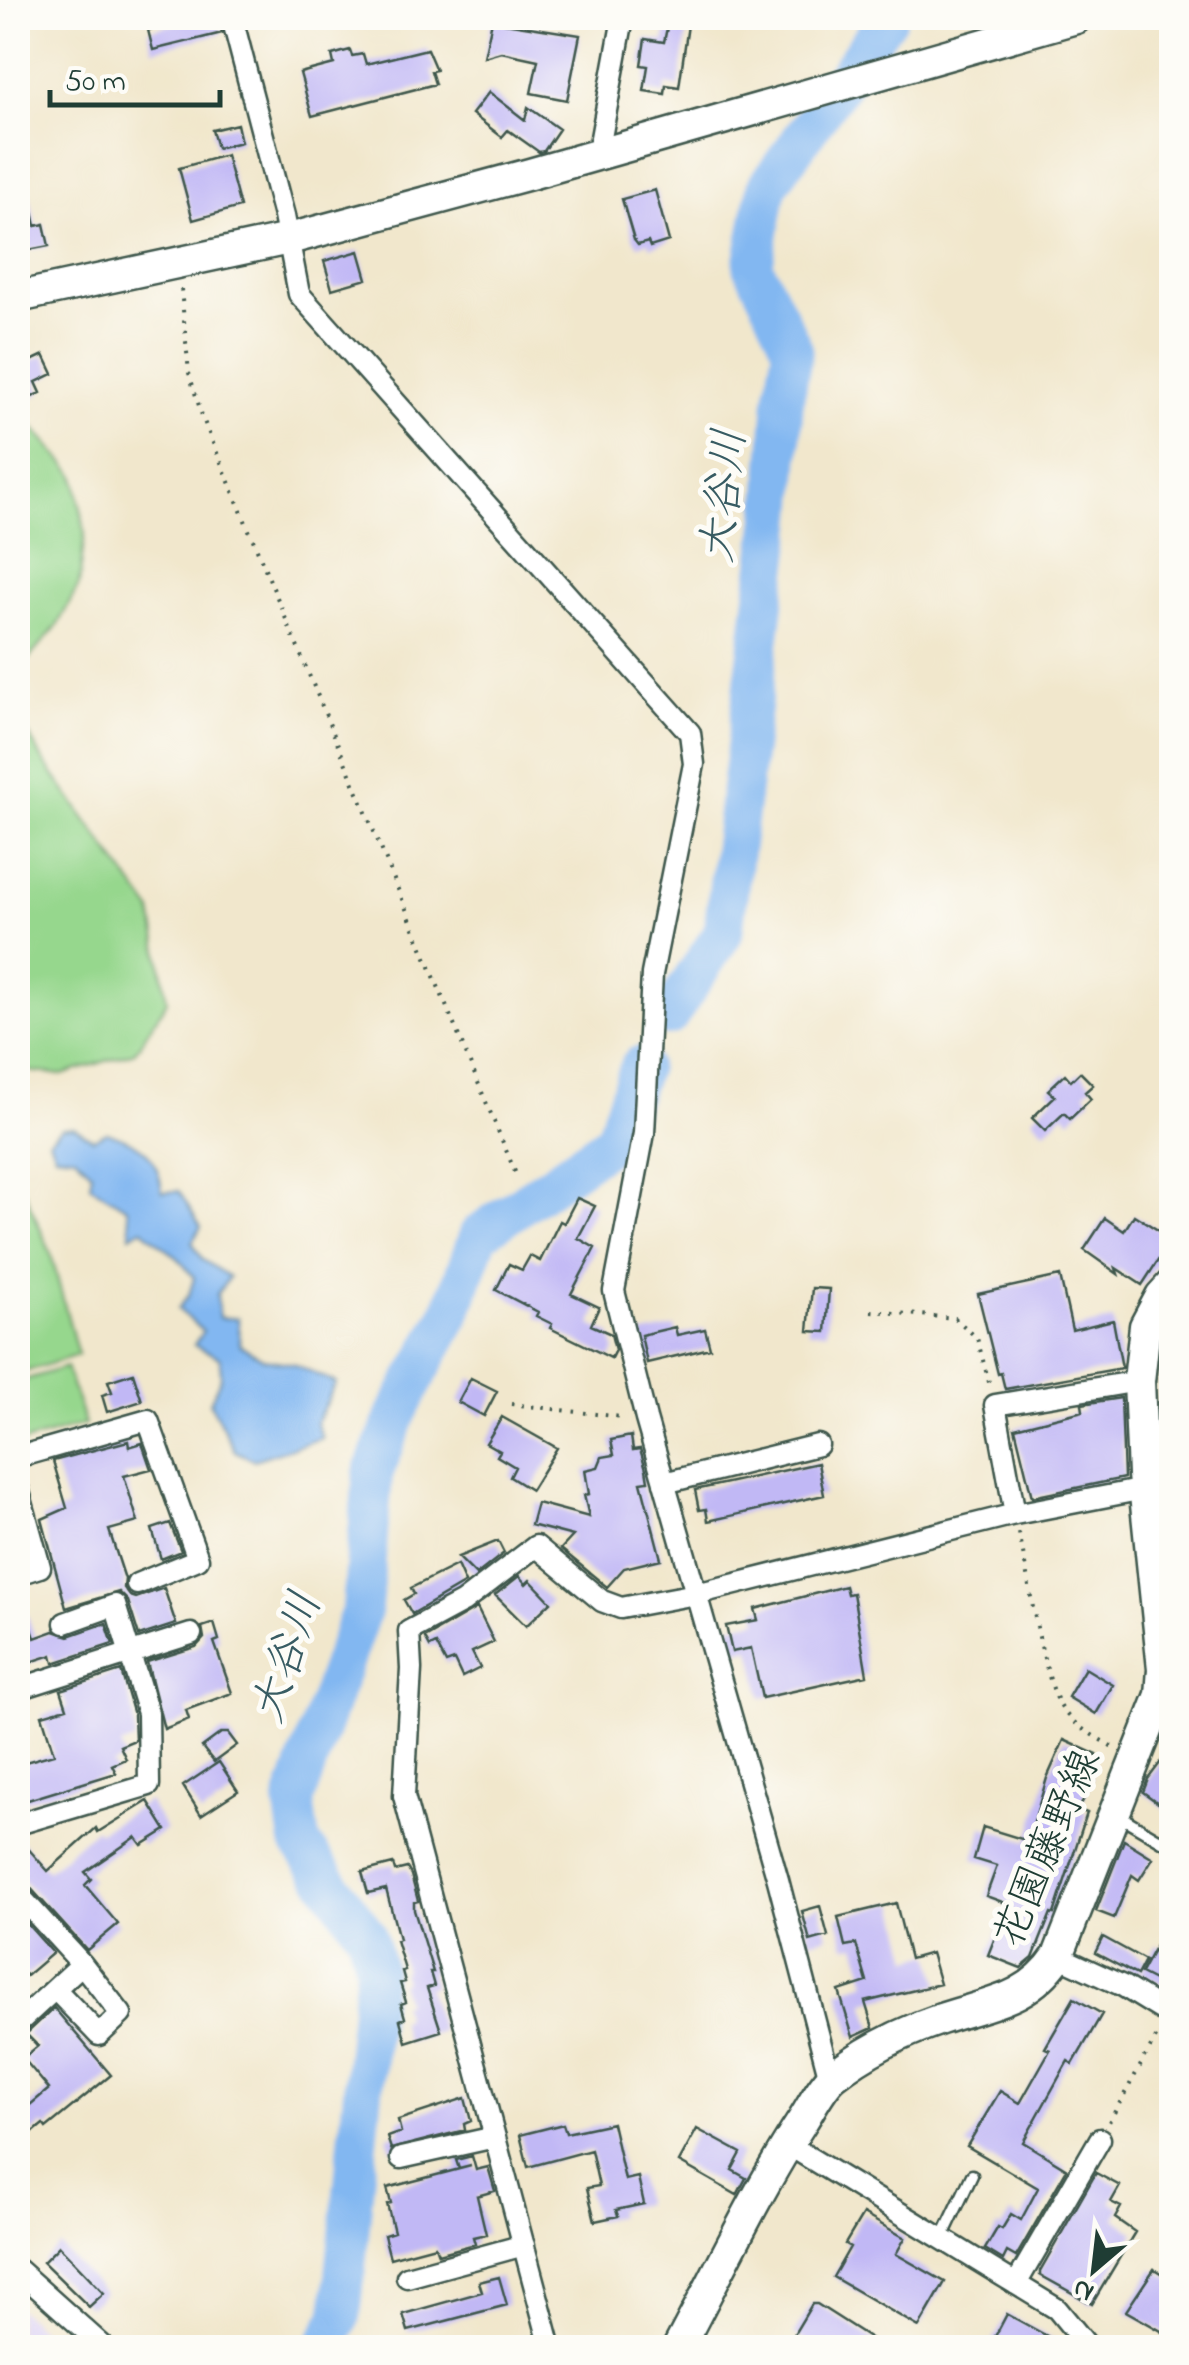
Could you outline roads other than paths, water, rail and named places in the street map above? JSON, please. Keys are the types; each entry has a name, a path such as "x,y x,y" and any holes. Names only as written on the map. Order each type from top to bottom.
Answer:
{"main road":[{"path":"18,297 289,239 1076,18"},
{"name":"花園藤野線","path":"678,2348 787,2144 830,2079 885,2042 1032,1987 1058,1956 1161,1696 1167,1670 1144,1489 1139,1381 1146,1326 1160,1296 1172,1284"}],"street":[{"path":"232,18 300,294 690,733 694,764 652,974 644,1133 614,1291 646,1420 830,2079"},
{"path":"598,154 623,18"},
{"path":"1016,1514 995,1405 1139,1381"},
{"path":"18,1457 148,1420 198,1559 137,1584"},
{"path":"664,1483 818,1445"},
{"path":"18,1488 40,1567 18,1574"},
{"path":"552,2348 404,1796 411,1669 409,1632 463,1602 536,1546 602,1601 621,1608 696,1594 1016,1514 1144,1489"},
{"path":"18,1824 150,1785 148,1714 115,1605 66,1622"},
{"path":"18,1689 191,1634"},
{"path":"18,1894 121,2014 98,2036 55,1989"},
{"path":"1058,1956 1123,1986 1170,2016"},
{"path":"18,2024 82,1964"},
{"path":"400,2158 495,2137"},
{"path":"1016,2284 1100,2139"},
{"path":"787,2144 1057,2309 1089,2348"},
{"path":"407,2277 524,2246"},
{"path":"18,2270 105,2348"}],"lane":[{"path":"1114,1813 1172,1847"},
{"path":"942,2239 972,2176"}],"water":[{"path":"74,1127 93,1139 107,1132 139,1146 157,1168 162,1192 179,1191 201,1227 192,1242 203,1260 229,1277 217,1294 219,1318 238,1318 240,1345 264,1359 294,1364 336,1383 316,1423 322,1438 254,1460 235,1451 210,1402 221,1377 220,1358 194,1345 203,1331 178,1309 189,1295 194,1278 179,1259 142,1229 131,1236 127,1208 90,1185 92,1172 75,1156 55,1154 49,1140 61,1128"}],"waterway":[{"name":"大谷川","path":"669,1016 723,933 775,516 784,399 793,349 753,266 767,187 887,18"},
{"name":"大谷川","path":"324,2348 341,2317 375,1967 366,1934 300,1842 294,1801 362,1608 373,1474 399,1409 451,1313 479,1234 614,1140 640,1066"}]}
